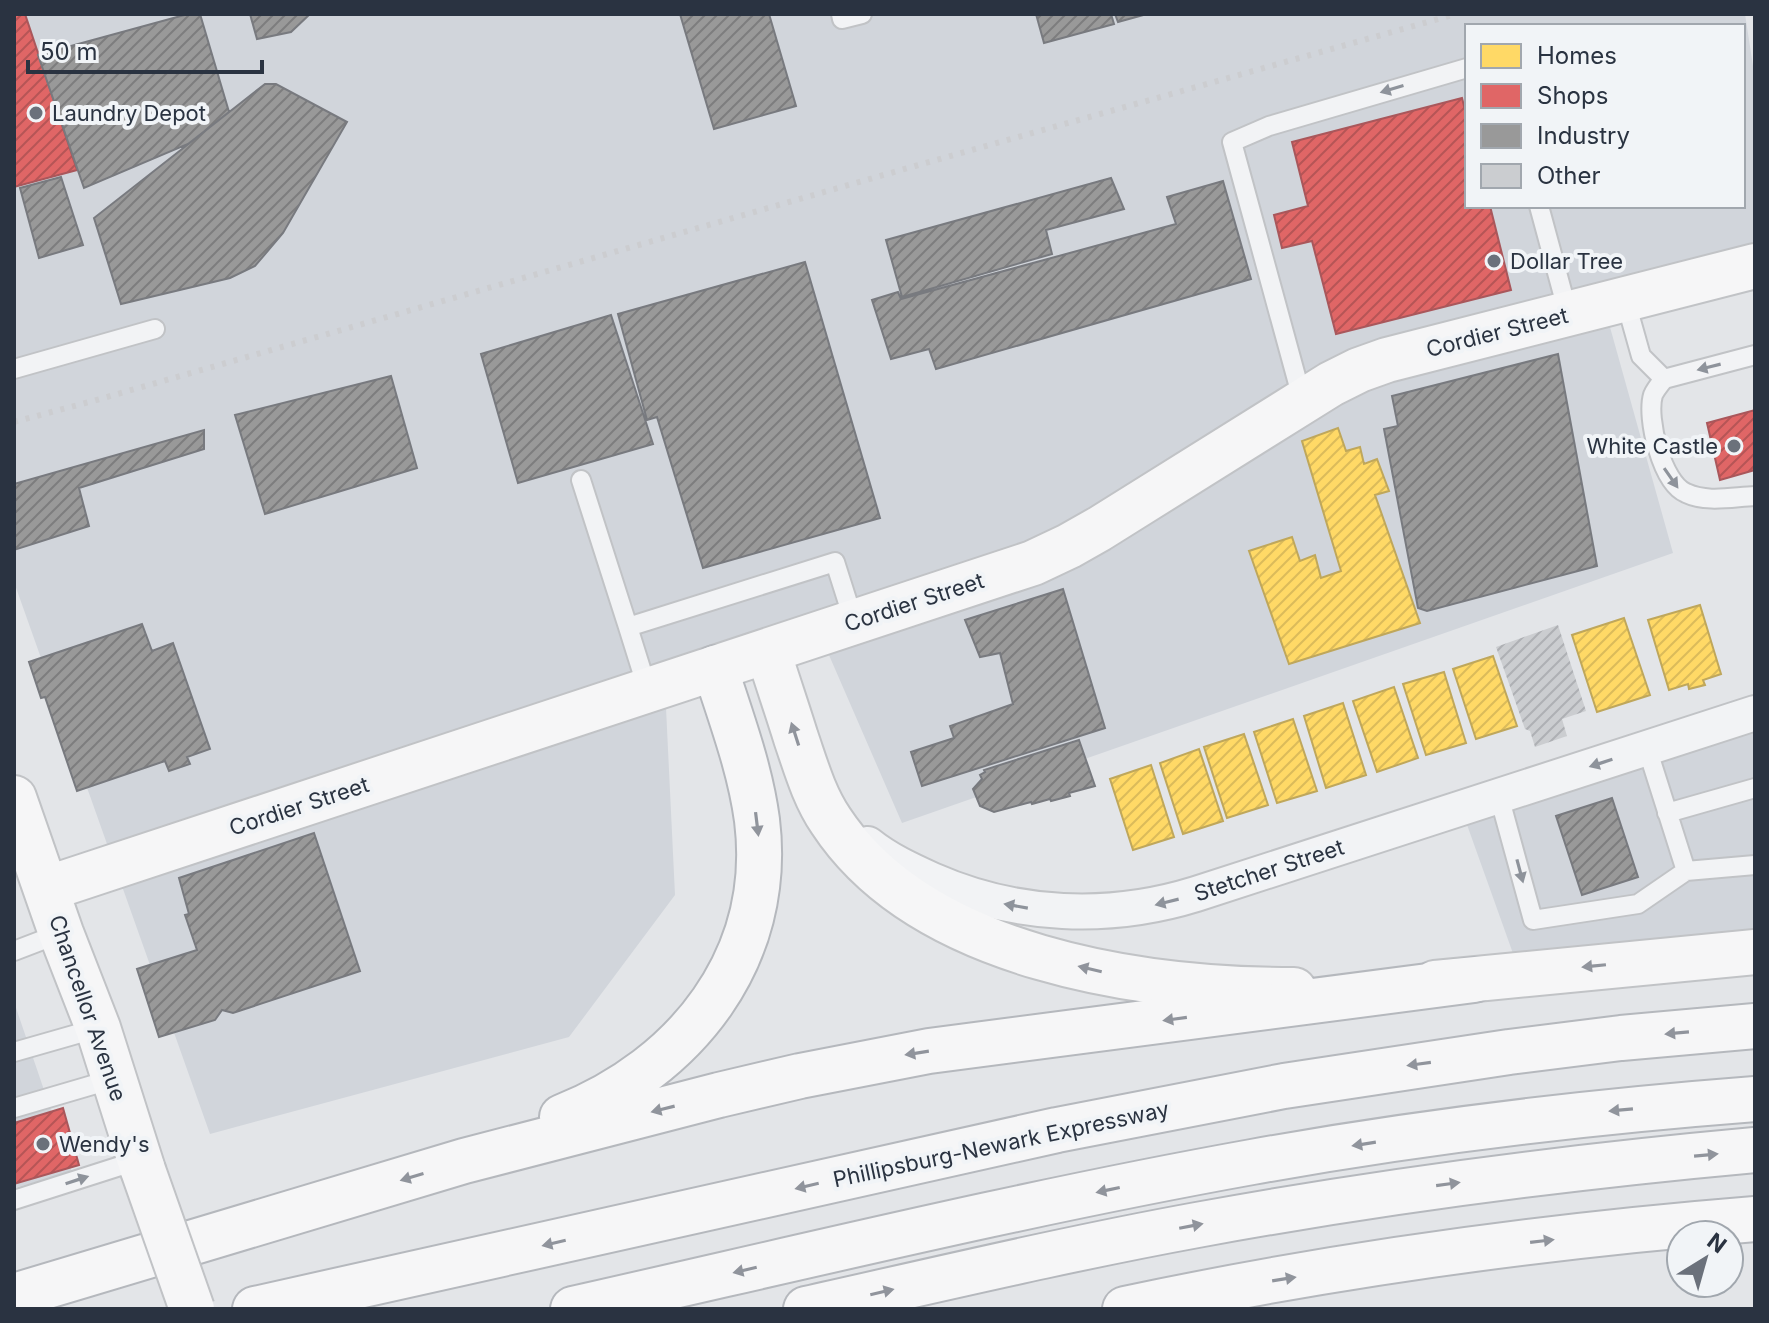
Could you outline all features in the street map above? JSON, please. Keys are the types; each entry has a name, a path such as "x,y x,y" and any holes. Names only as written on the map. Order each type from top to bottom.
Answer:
{"main road":[{"name":"Cordier Street","path":"46,889 1033,563 1069,546 1359,370 1387,360 1755,266"},
{"path":"768,651 820,803 846,841 880,876 919,906 965,929 1036,955 1138,979 1250,990 1340,990 1755,952"},
{"path":"464,1161 600,1100 638,1076 690,1031 705,1014 729,976 753,913 759,843 746,769 715,668"},
{"name":"Chancellor Avenue","path":"17,818 98,1028 141,1165 192,1309"},
{"path":"14,1296 464,1161 732,1091 887,1058 1474,980"},
{"name":"Phillipsburg-Newark Expressway","path":"255,1309 1057,1130 1270,1088 1509,1052 1755,1026"},
{"path":"573,1309 1029,1206 1252,1162 1481,1127 1755,1099"},
{"path":"806,1309 1096,1245 1306,1206 1533,1173 1755,1150"},
{"path":"1125,1309 1265,1282 1475,1250 1755,1219"}],"street":[{"name":"Stetcher Street","path":"809,776 833,812 874,849 893,861 942,884 994,902 1070,913 1148,907 1173,901 1755,713"}],"lane":[{"path":"841,14 842,19 862,14"},
{"path":"1303,402 1232,142 1269,126 1465,69"},
{"path":"1540,208 1568,313"},
{"path":"1625,299 1641,356 1664,379"},
{"path":"14,369 155,329"},
{"path":"1755,355 1664,379 1654,395 1652,414 1662,464 1669,477 1685,493 1708,500 1755,496"},
{"path":"581,480 648,691"},
{"path":"628,627 835,562 854,622"},
{"path":"1647,748 1686,871"},
{"path":"1667,813 1755,788"},
{"path":"1499,796 1533,920 1638,904 1686,871 1755,865"},
{"path":"14,951 61,933"},
{"path":"14,1052 98,1028"},
{"path":"14,1108 113,1079"},
{"path":"14,1200 141,1165"}],"shaded area":[{"path":"14,14 1745,14 1755,79 1755,265 1603,302 1673,553 902,823 822,639 665,687 675,895 569,1037 210,1134 14,582"},
{"path":"1755,721 1755,953 1515,959 1461,808"},
{"path":"14,1002 72,1172 14,1188"}],"building: Homes":[{"path":"1338,428 1346,451 1360,447 1364,464 1377,459 1389,491 1375,495 1420,623 1289,664 1249,551 1292,537 1300,561 1315,555 1321,578 1341,571 1302,441"},
{"path":"1700,605 1721,674 1703,680 1705,685 1689,689 1688,684 1669,690 1648,620"},
{"path":"1624,618 1650,695 1597,712 1572,635"},
{"path":"1493,656 1517,726 1476,739 1453,669"},
{"path":"1444,672 1466,743 1426,755 1403,684"},
{"path":"1394,687 1418,758 1377,772 1353,701"},
{"path":"1343,703 1366,775 1326,788 1304,716"},
{"path":"1293,719 1317,791 1277,803 1254,732"},
{"path":"1244,734 1268,805 1227,818 1204,747"},
{"path":"1199,749 1223,821 1183,834 1160,763"},
{"path":"1151,765 1174,837 1133,850 1110,779"}],"building: Shops":[{"name":"Laundry Depot","path":"14,14 25,14 77,170 14,187"},
{"path":"1462,98 1465,110 1465,208 1490,208 1511,290 1336,334 1312,241 1282,248 1274,215 1308,206 1292,142"},
{"name":"White Castle","path":"1755,410 1755,470 1720,480 1707,423"},
{"name":"Wendy's","path":"63,1108 79,1165 14,1184 14,1123"}],"building: Industry":[{"path":"188,14 200,14 229,112 188,144 84,188 38,55"},
{"path":"250,14 310,14 291,32 257,39"},
{"path":"680,14 769,14 796,106 714,129"},
{"path":"1036,14 1111,14 1114,24 1044,43"},
{"path":"1115,14 1147,14 1118,22"},
{"path":"265,84 276,84 347,122 283,233 255,266 230,278 121,304 94,218"},
{"path":"61,177 83,245 39,258 20,188"},
{"path":"1111,178 1124,209 1046,230 1052,254 902,297 886,240"},
{"path":"1223,181 1251,279 936,369 929,349 891,359 872,300 898,292 901,299 1176,224 1167,197"},
{"path":"805,262 880,518 703,568 657,417 647,420 618,314"},
{"path":"611,315 653,444 518,483 481,354"},
{"path":"1558,354 1597,566 1427,611 1418,608 1384,429 1398,426 1392,396"},
{"path":"391,376 417,468 265,514 235,415"},
{"path":"204,430 204,449 79,488 89,526 14,550 14,484"},
{"path":"1063,589 1105,728 922,786 911,752 954,738 950,726 1013,704 1000,653 980,657 965,620"},
{"path":"142,624 152,651 173,643 210,749 187,757 190,764 169,771 165,761 77,791 45,697 41,698 29,662"},
{"path":"1079,740 1095,786 1051,801 1031,802 994,812 980,806 973,789 982,779 980,775 984,770"},
{"path":"1612,798 1638,877 1582,895 1556,816"},
{"path":"314,833 360,971 233,1013 222,1010 215,1020 159,1037 137,969 197,950 185,915 189,914 179,878"}],"building: Other":[{"path":"1558,625 1586,711 1562,719 1567,736 1535,747 1530,731 1525,729 1496,647"}],"railway":[{"path":"14,422 1456,14"}],"place":[{"name":"Laundry Depot","path":"36,113"},
{"name":"Dollar Tree","path":"1494,261"},
{"name":"White Castle","path":"1734,446"},
{"name":"Wendy's","path":"43,1144"}]}
